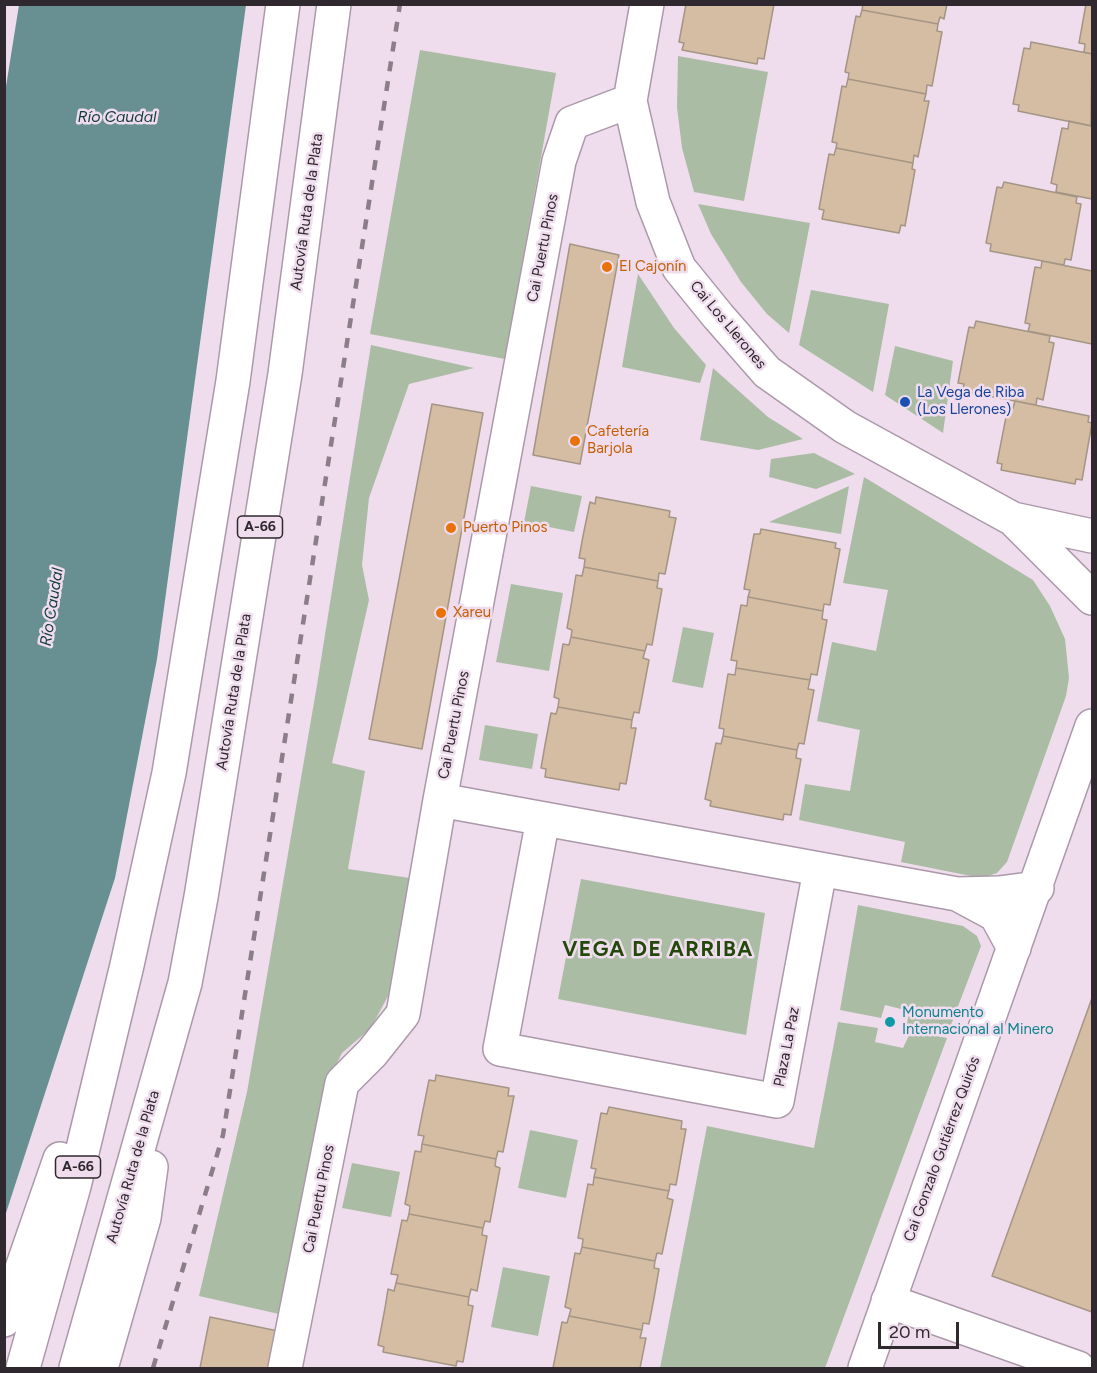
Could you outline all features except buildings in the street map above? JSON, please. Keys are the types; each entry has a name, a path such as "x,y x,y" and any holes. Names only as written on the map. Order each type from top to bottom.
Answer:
{"main road":[{"name":"A-66","path":"23,1368 74,1186 127,965 169,773 231,393 283,4"},
{"name":"Autovía Ruta de la Plata","path":"76,1368 185,983 201,897 285,374 334,4"},
{"name":"Cai Los Llerones","path":"646,4 630,101 653,201 679,267 767,372 846,428 1013,519"},
{"name":"Cai Puertu Pinos","path":"285,1368 342,1083 372,1053 403,1014 440,800 559,161 572,123 630,101"},
{"path":"1013,519 1092,536"},
{"path":"1013,519 1090,596"},
{"path":"1090,596 1082,572 1092,549"},
{"name":"Cai Gonzalo Gutiérrez Quirós","path":"865,1368 1092,726"},
{"path":"440,800 957,894 999,893 1036,888"},
{"name":"Plaza La Paz","path":"543,819 500,1049 766,1099 777,1101 820,870"},
{"path":"957,894 996,915 1014,948"},
{"path":"4,1320 127,965"},
{"path":"101,1368 144,1218 167,1046"},
{"path":"888,1301 1078,1368"}],"shaded area":[{"path":"420,50 556,73 505,359 370,334"},
{"path":"678,56 768,72 744,201 694,192 682,148 677,107"},
{"path":"698,204 810,223 789,333 767,314 741,282 711,234"},
{"path":"638,274 674,328 706,365 700,383 622,367"},
{"path":"811,290 889,304 873,392 799,345"},
{"path":"371,345 474,368 409,384 369,498 362,565 369,600 332,763 365,771 348,869 410,878 388,996 371,1028 342,1053 324,1088 279,1314 199,1296 247,1092 317,685"},
{"path":"895,346 953,361 943,433 885,395"},
{"path":"713,368 768,417 803,439 758,450 700,440"},
{"path":"814,453 855,474 816,489 769,477 771,459"},
{"path":"864,477 1033,580 1050,606 1065,639 1069,678 1066,696 1007,862 997,873 981,878 901,862 905,842 799,820 805,784 850,791 860,730 817,721 832,642 876,651 888,590 843,583"},
{"path":"531,486 582,496 574,532 524,522"},
{"path":"849,486 841,534 769,522"},
{"path":"511,584 563,593 549,671 496,662"},
{"path":"683,627 714,633 703,688 672,682"},
{"path":"485,725 538,734 532,769 479,760"},
{"path":"581,879 765,913 746,1035 558,999"},
{"path":"858,905 963,926 977,936 981,946 949,1030 907,1024 909,1011 885,1005 881,1018 840,1010"},
{"path":"838,1022 878,1028 875,1042 903,1048 911,1031 947,1038 825,1368 660,1368 707,1126 814,1148"},
{"path":"530,1130 578,1140 566,1198 518,1188"},
{"path":"352,1163 400,1172 391,1217 342,1208"},
{"path":"503,1267 550,1276 538,1336 491,1327"}],"water":[{"name":"Río Caudal","path":"19,5 246,5 157,659 115,878 5,1216 4,99"}],"railway":[{"path":"153,1368 223,1135 400,4"}],"place":[{"name":"El Cajonín","path":"607,267"},
{"name":"La Vega de Riba (Los Llerones)","path":"905,402"},
{"name":"Cafetería Barjola","path":"575,441"},
{"name":"Puerto Pinos","path":"451,528"},
{"name":"Xareu","path":"441,613"},
{"name":"Monumento Internacional al Minero","path":"890,1022"}],"district":[{"name":"VEGA DE ARRIBA","path":"658,950"}]}
